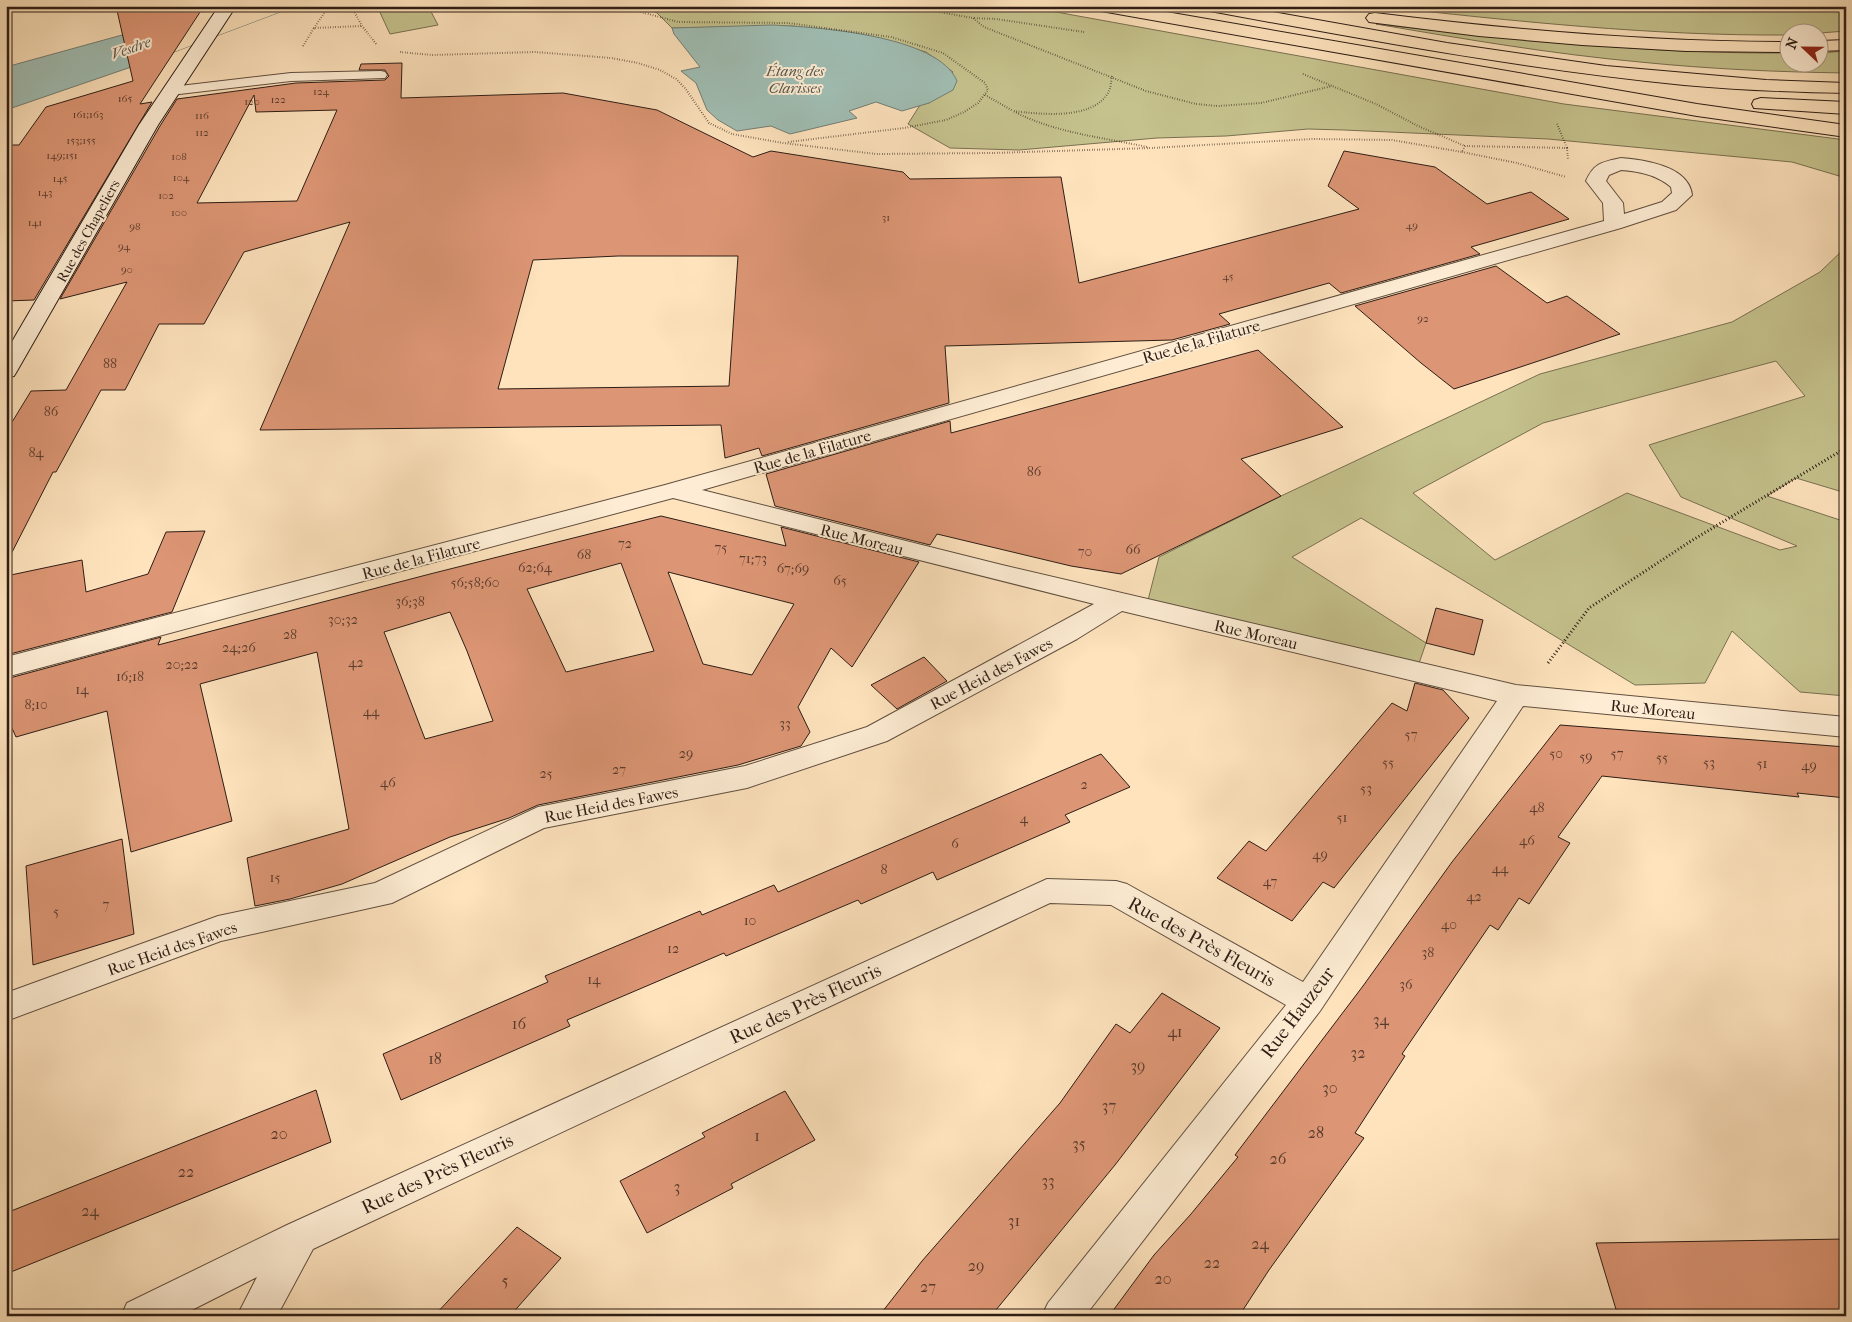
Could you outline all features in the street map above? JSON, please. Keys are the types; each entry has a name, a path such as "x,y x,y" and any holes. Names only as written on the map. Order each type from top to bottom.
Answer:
{"highway":[{"path":"1101,6 1697,110 1846,131"},
{"path":"1210,6 1498,57 1614,72 1733,83 1846,88"},
{"path":"1292,6 1488,31 1607,43 1658,46 1780,47"},
{"path":"1830,46 1846,45"},
{"path":"1585,90 1720,102 1846,108"}],"street":[{"name":"Rue des Chapeliers","path":"6,371 40,317 124,165 203,41 228,6"},
{"name":"Rue de la Filature","path":"6,667 674,490 1614,224 1669,206 1682,195 1681,185 1664,172 1648,167 1630,165 1613,166 1601,171 1597,176 1598,186"},
{"path":"1598,186 1613,203 1614,224"},
{"name":"Rue Moreau","path":"674,490 1002,574 1516,695 1846,727"},
{"name":"Rue Heid des Fawes","path":"6,1007 218,929 381,894 538,818 747,777 877,734 1067,632 1118,602"},
{"name":"Rue Hauzeur","path":"1061,1316 1308,1001 1516,695"},
{"name":"Rue des Près Fleuris","path":"140,1316 300,1237 1047,891 1116,893 1308,1001"},
{"path":"256,1316 300,1237"}],"lane":[{"path":"171,91 291,77 381,75"}],"path":[{"path":"314,28 329,6"},
{"path":"351,6 362,26 381,51"},
{"path":"619,6 678,22 788,23 891,37 943,53 985,83 988,90 973,107 933,123 783,143"},
{"path":"905,6 972,18 996,19 1085,32"},
{"path":"972,18 984,27 1169,99 1196,105 1223,107 1251,106 1284,100 1332,86"},
{"path":"398,52 432,55 535,52 612,58 638,63 660,70 676,79 685,88 709,123 732,134 783,143 876,154 993,153 1151,148 1312,139 1392,140 1517,163 1598,186"},
{"path":"1302,74 1465,146 1567,148"},
{"path":"1013,111 1035,114 1077,112 1102,101 1112,85 1112,76"},
{"path":"985,95 1026,119 1046,126 1116,139 1151,148"},
{"path":"1557,124 1567,148 1568,162"},
{"path":"1462,152 1465,146"},
{"path":"1565,177 1567,170"},
{"path":"1516,695 1541,672 1589,608 1691,540 1844,449 1846,446"}],"shaded area":[{"path":"377,6 428,6 438,25 390,34"},
{"path":"642,6 1023,6 1564,104 1846,140 1846,178 1792,162 1548,139 1344,130 1308,129 1226,136 1157,138 1019,150 950,148 908,124 920,105 929,103 953,72 926,52 864,35 792,26 672,28 657,13"},
{"path":"1376,6 1846,6 1846,31 1830,32 1830,22 1780,22 1780,35 1686,33 1531,22"},
{"path":"1376,24 1531,40 1634,48 1780,53 1780,71 1607,59 1508,46"},
{"path":"1846,51 1846,73 1808,72 1830,72 1830,52"},
{"path":"1846,247 1846,446 1844,449 1846,450 1846,493 1796,478 1767,496 1846,522 1846,696 1800,692 1732,631 1705,683 1635,685 1361,518 1292,557 1426,643 1416,672 1146,608 1159,557 1281,496 1540,374 1732,322 1820,272","holes":["1776,361 1805,396 1649,445 1681,497 1797,546 1780,550 1627,493 1495,560 1413,493 1543,423"]}],"water":[{"name":"Vesdre","path":"208,6 296,6 166,55 6,110 6,67 133,32"},
{"name":"Étang des Clarisses","path":"772,25 845,31 874,36 902,44 926,53 945,65 957,81 953,90 929,103 902,111 876,102 849,111 857,118 790,134 771,126 737,131 718,120 707,110 696,83 681,71 700,67 674,34 672,28"}],"pier":[{"path":"208,6 296,6 166,55 133,32"}],"building":[{"path":"116,6 204,6 140,104 152,102 34,300 6,301 6,145 19,145 46,107 133,81"},
{"path":"402,63 401,98 563,93 657,110 753,157 771,151 903,172 910,179 1061,177 1079,283 1359,209 1328,186 1344,151 1435,167 1487,204 1531,192 1569,219 1471,247 1480,254 1341,293 1329,283 1219,314 1230,324 1172,340 945,346 949,403 762,456 759,448 725,458 721,425 260,430 350,222 244,252 204,324 159,324 125,390 101,390 56,472 53,472 6,564 6,432 31,391 66,390 127,282 60,299 177,99 296,83 385,80 389,76 385,70 359,70 361,64","holes":["254,95 256,112 337,110 297,201 197,203","618,256 738,256 729,386 498,389 533,260"]},
{"path":"1496,266 1547,303 1567,296 1620,334 1454,389 1355,306"},
{"path":"1258,350 1343,427 1241,459 1281,496 1121,574 1071,566 937,534 930,545 775,506 766,474 950,421 951,433"},
{"path":"661,516 786,546 781,527 919,562 852,667 831,648 798,707 810,732 801,746 738,765 538,805 509,818 450,837 342,884 290,899 255,906 247,858 349,829 317,652 200,684 232,821 131,852 107,711 16,737 6,715 6,679 161,637 158,645","holes":["621,563 654,651 566,672 527,589","668,572 794,604 752,675 703,664","450,612 467,651 493,721 425,739 384,632"]},
{"path":"205,531 172,612 6,655 6,576 82,560 86,592 148,574 166,532"},
{"path":"1436,608 1483,620 1474,655 1426,643"},
{"path":"924,657 947,681 897,709 871,685"},
{"path":"1415,683 1443,690 1469,718 1334,888 1323,882 1292,921 1217,878 1249,841 1266,851 1392,703 1407,711"},
{"path":"1560,725 1846,747 1846,798 1797,793 1799,797 1602,776 1558,837 1570,843 1529,904 1519,898 1498,930 1490,925 1402,1054 1405,1056 1355,1133 1364,1138 1269,1270 1239,1316 1109,1316 1154,1255 1238,1157 1235,1155 1363,986 1452,862"},
{"path":"1101,754 1130,787 1065,815 1070,822 937,880 933,872 861,904 858,900 726,956 724,953 567,1020 570,1026 401,1100 383,1054 548,982 545,976 700,911 702,915 774,885 778,892"},
{"path":"122,839 134,934 33,965 26,866"},
{"path":"1162,993 1220,1028 1115,1165 991,1316 879,1316 922,1261 1060,1103 1116,1024 1130,1033"},
{"path":"316,1090 331,1142 6,1274 6,1213"},
{"path":"785,1091 815,1140 731,1184 733,1188 647,1233 620,1181 705,1137 702,1133"},
{"path":"517,1227 561,1258 510,1316 434,1316"},
{"path":"1846,1239 1846,1316 1618,1316 1596,1243"}]}
